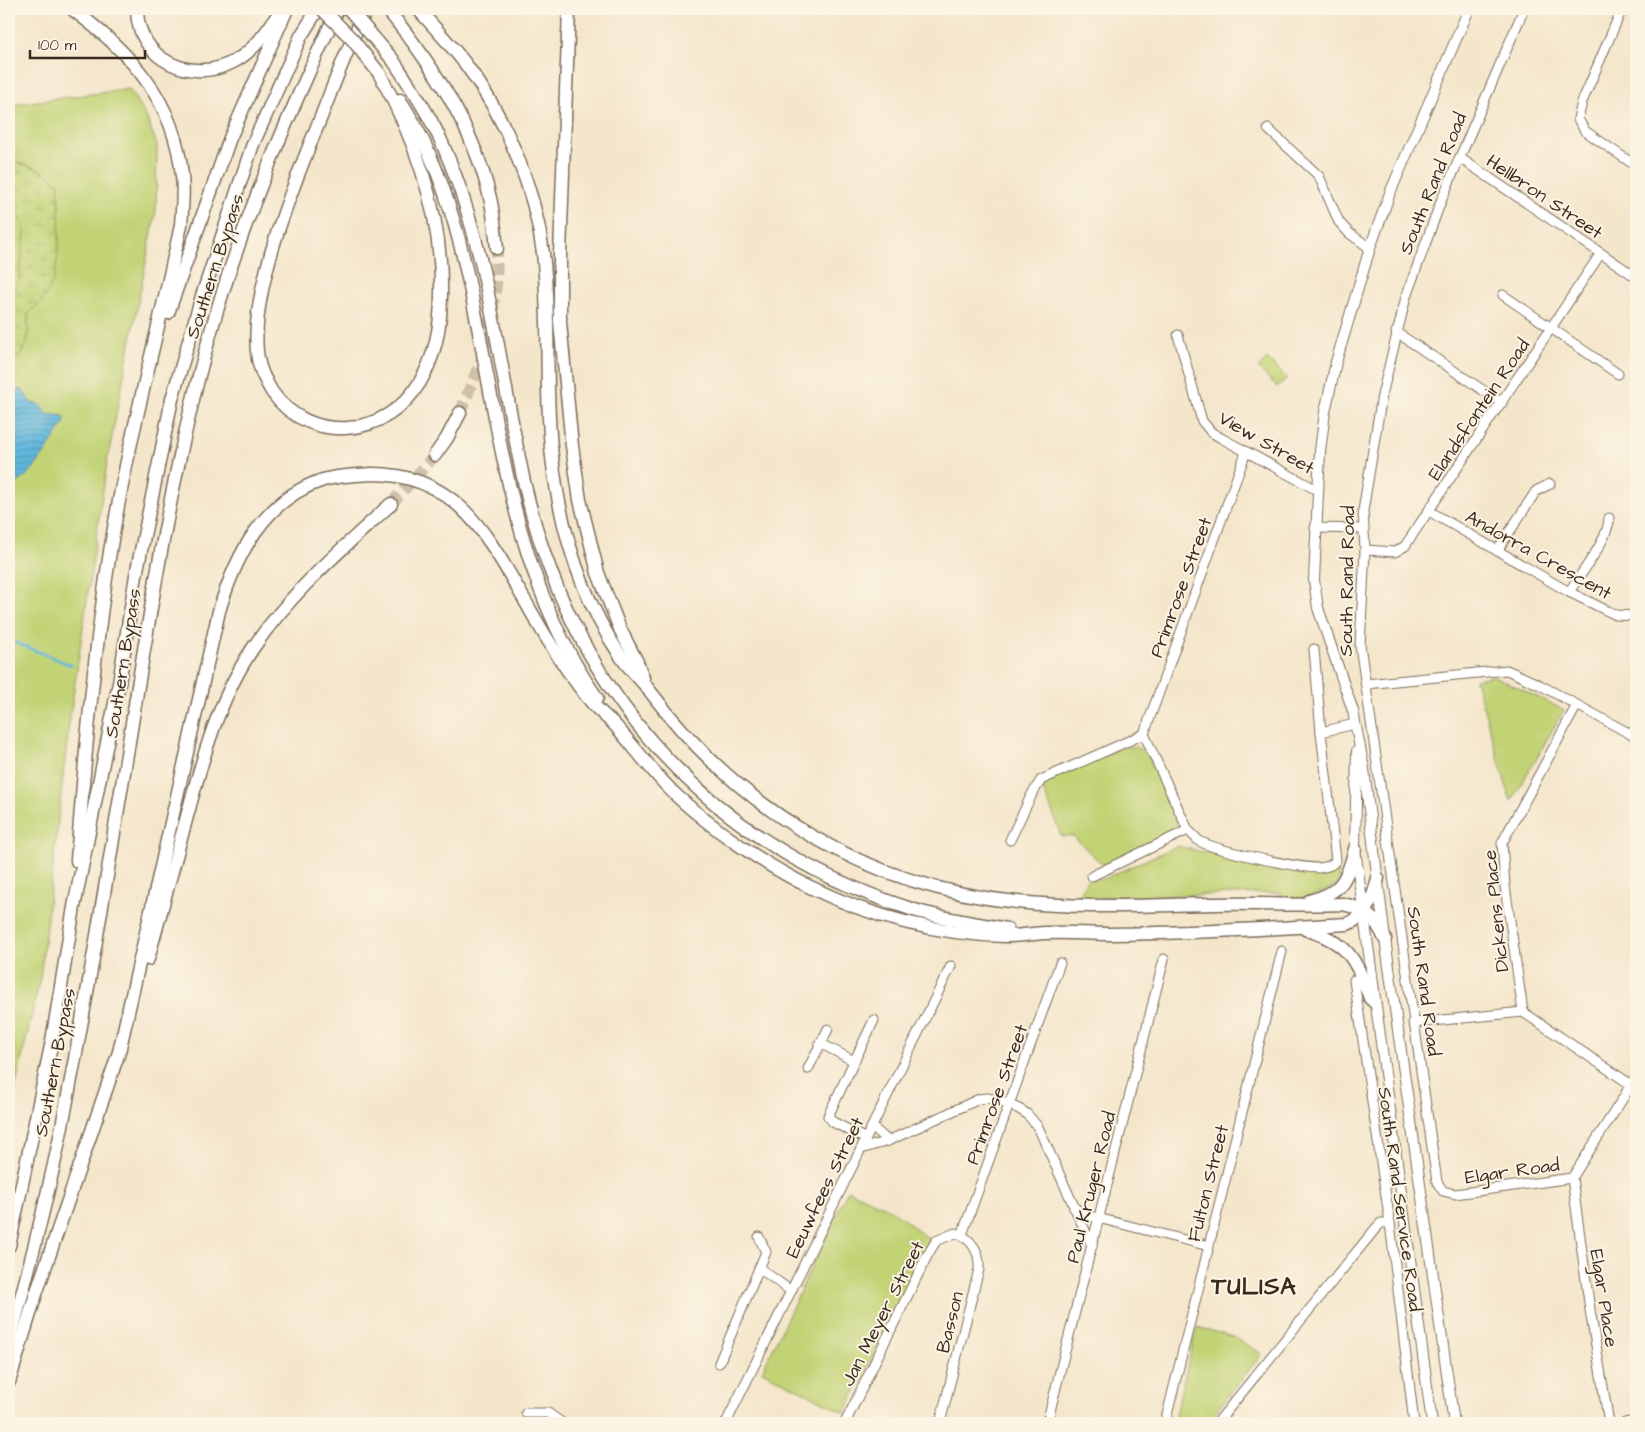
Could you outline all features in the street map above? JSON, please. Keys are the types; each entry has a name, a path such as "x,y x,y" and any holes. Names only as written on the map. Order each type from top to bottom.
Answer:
{"highway":[{"path":"72,9 119,46 148,82 169,119 179,153 182,176 181,226 127,462 108,564 82,790 73,916"},
{"path":"137,9 141,32 156,54 180,68 201,71 228,64 244,55 268,31 282,9"},
{"path":"127,462 168,312 198,224 230,138 287,9"},
{"name":"Southern Bypass","path":"9,1246 52,1041 73,916 119,684 154,481 172,399 202,296 253,144 302,36 318,9"},
{"path":"322,9 352,39 395,92 420,134 446,195 459,238 476,315 497,432 521,534 558,630 611,721"},
{"name":"Southern Bypass","path":"9,1342 38,1233 62,1123 115,828 157,570 192,403 211,330 241,238 273,155 338,9"},
{"path":"349,9 393,60 438,134 466,203 481,260 525,486 544,555 571,619 614,692 688,781 711,802 781,851 818,872 912,909 955,920 1031,934"},
{"path":"367,9 337,76 298,174 265,280 256,331 258,360 269,386 292,413 322,427 346,429 371,424 394,412 404,404 414,393 428,368 434,352 439,328 442,276 435,214 414,147 380,75"},
{"path":"386,9 435,74 468,134 491,200 496,248"},
{"path":"418,9 468,67 498,119 533,205 543,254 551,453 564,524 574,558 596,613 621,658 645,684 665,711 727,776 756,800 803,832 876,868 960,892 1015,902 1093,906 1342,904 1355,907 1377,922 1386,939"},
{"path":"569,9 560,244 560,312 572,446 580,500 596,565 616,620 637,662 645,684"},
{"path":"435,455 460,413"},
{"path":"9,1382 36,1294 104,1100 133,997 219,611 227,584 240,555 258,527 284,501 315,483 342,476 387,474 416,481 451,499 475,521 495,546 570,674 592,703 611,721 676,795 752,852 809,886 861,909 908,924 962,933 1004,936 1155,933 1347,924 1354,921 1372,901 1378,878"},
{"path":"133,997 147,964 204,755 215,722 233,682 252,649 294,594 391,504"},
{"path":"1294,904 1321,898 1337,889 1348,873 1355,849"},
{"path":"1296,926 1326,936 1350,953 1356,962 1370,998 1374,1002"}],"main road":[{"name":"South Rand Road","path":"1454,1423 1364,769 1345,684 1318,608 1314,580 1317,490 1322,433 1329,390 1370,248 1402,163 1469,9"},
{"name":"South Rand Road","path":"1357,737 1355,849 1374,1002 1432,1423"}],"street":[{"name":"South Rand Road","path":"1436,1177 1360,634 1365,550 1363,529 1365,494 1396,332 1424,246 1524,9"},
{"path":"1622,9 1582,102 1578,119 1585,132 1636,166"},
{"path":"1268,129 1319,176 1339,222 1349,233 1370,248"},
{"name":"Hellbron Street","path":"1460,158 1636,277"},
{"name":"Elandsfontein Road","path":"1365,550 1395,552 1403,549 1601,253"},
{"path":"1503,295 1618,374"},
{"path":"1396,332 1502,402"},
{"name":"View Street","path":"1178,335 1204,425 1215,435 1317,490"},
{"name":"Primrose Street","path":"1144,734 1246,452"},
{"path":"1497,551 1536,491 1550,484"},
{"name":"Andorra Crescent","path":"1429,511 1569,592 1616,615 1636,616"},
{"path":"1569,592 1604,536 1609,525 1609,518"},
{"path":"1315,528 1363,529"},
{"name":"South Rand Road","path":"1188,830 1196,839 1204,844 1297,866 1326,867 1334,863 1337,856 1321,732 1314,649"},
{"path":"1366,684 1507,670 1636,737"},
{"name":"Dickens Place","path":"1523,1012 1505,886 1502,843 1577,705"},
{"path":"1321,732 1355,724"},
{"path":"1010,840 1032,794 1042,780 1144,734 1188,830 1092,876"},
{"name":"Fulton Street","path":"1164,1423 1282,950"},
{"name":"Paul Kruger Road","path":"1047,1423 1164,959"},
{"name":"Primrose Street","path":"962,1235 1060,963"},
{"name":"Eeuwfees Street","path":"726,1423 951,966"},
{"name":"South Rand Service Road","path":"1354,980 1390,1223 1414,1423"},
{"path":"1413,1023 1523,1012 1634,1084 1572,1178"},
{"path":"866,1139 833,1122 828,1116 874,1020"},
{"path":"808,1069 828,1029"},
{"path":"820,1043 854,1061"},
{"path":"861,1149 888,1141 979,1099 993,1098 1009,1104 1027,1114 1038,1127 1092,1246"},
{"path":"872,1127 888,1141"},
{"name":"Elgar Road","path":"1436,1177 1441,1189 1456,1194 1572,1178"},
{"name":"Elgar Place","path":"1572,1178 1590,1310 1609,1423"},
{"path":"1074,1208 1090,1216 1209,1246"},
{"path":"1217,1423 1381,1222 1390,1223"},
{"name":"Jan Meyer Street","path":"845,1423 936,1241 955,1233 962,1235"},
{"name":"Basson","path":"940,1423 980,1269 980,1258 975,1249 962,1235"},
{"path":"719,1363 766,1249 759,1237"},
{"path":"759,1268 791,1291"},
{"path":"526,1413 548,1413 562,1423"},
{"path":"1625,1423 1636,1421"}],"green space":[{"path":"129,89 146,116 157,145 156,211 107,462 69,724 40,979 9,1115 9,105"},
{"path":"16,162 38,169 58,182 59,206 59,234 55,273 48,292 28,314 28,340 19,358 9,354 9,305 19,279 25,232 21,218 9,214 9,165"},
{"path":"1267,359 1287,378 1277,387 1258,368"},
{"path":"1494,676 1564,710 1511,802 1475,679"},
{"path":"1136,747 1148,755 1176,815 1177,824 1172,834 1105,867 1073,836 1061,836 1049,803 1041,788 1050,780 1115,750"},
{"path":"1177,846 1203,852 1209,850 1293,870 1326,872 1337,869 1340,883 1305,898 1280,897 1280,893 1078,898 1087,880 1093,878 1101,880"},
{"path":"848,1190 892,1210 930,1240 845,1413 762,1371"},
{"path":"1197,1327 1234,1337 1262,1354 1206,1423 1173,1423"}],"water":[{"path":"9,360 15,389 23,390 31,403 39,404 47,414 64,416 65,422 34,467 9,488"}],"waterway":[{"path":"9,640 71,665"}],"tunnel":[{"path":"460,413 486,348 496,285 497,248"},
{"path":"391,504 435,455"}],"district":[{"name":"TULISA","path":"1254,1286"}]}
